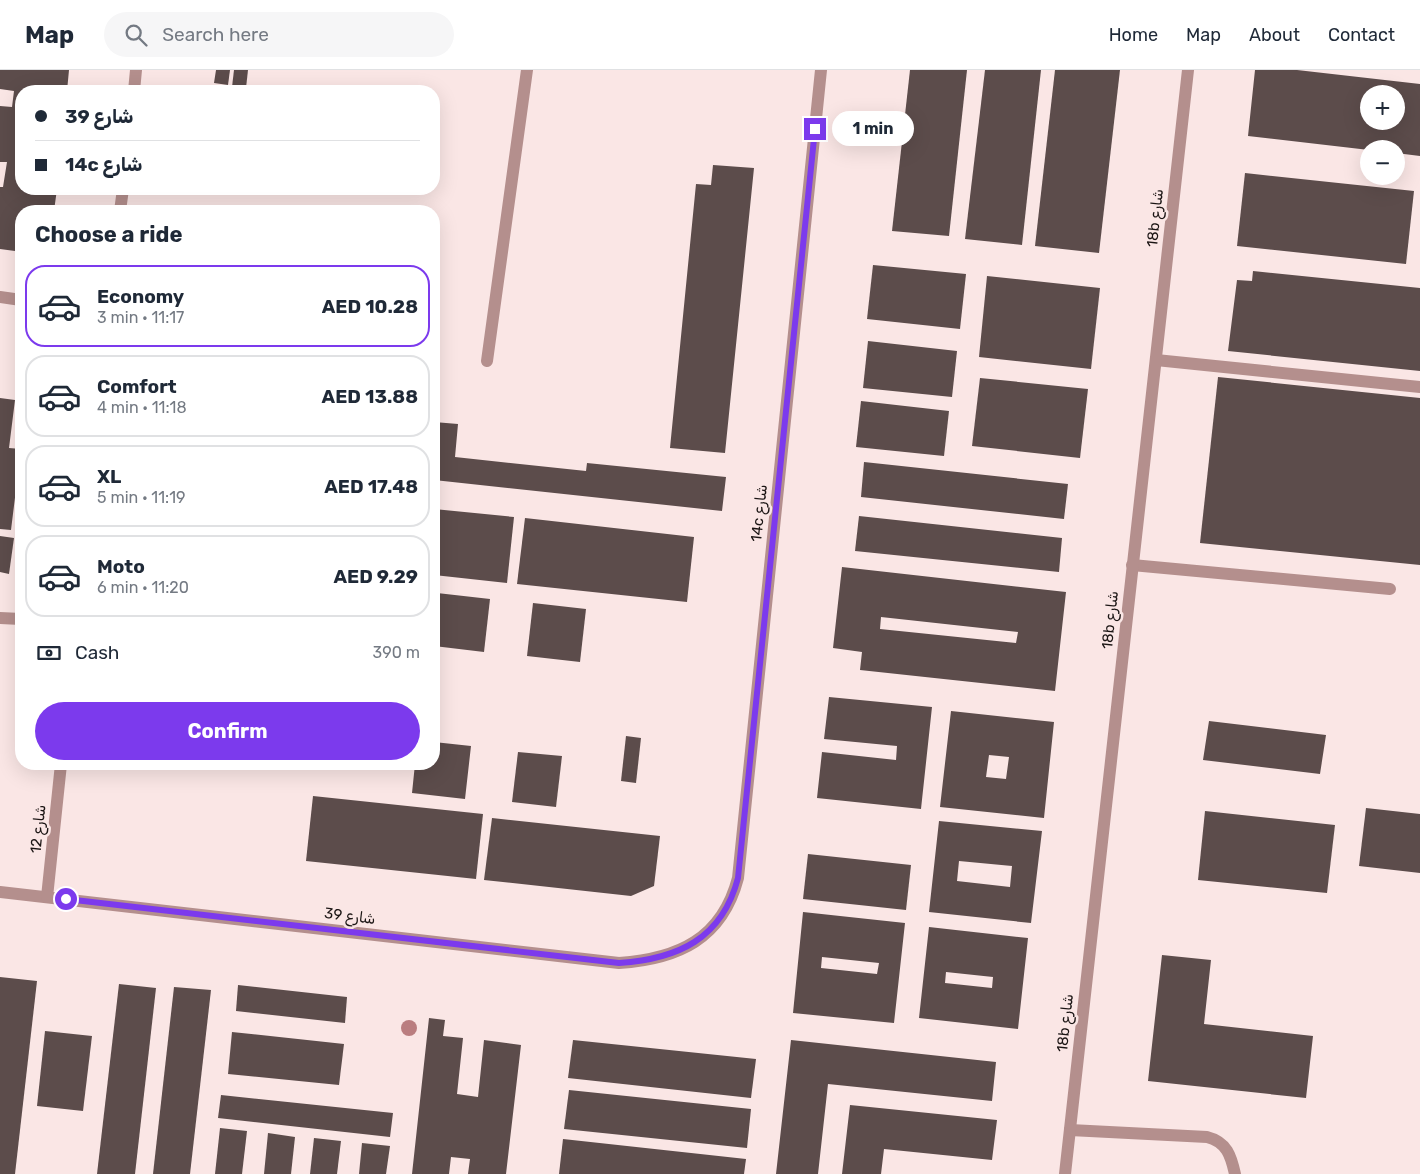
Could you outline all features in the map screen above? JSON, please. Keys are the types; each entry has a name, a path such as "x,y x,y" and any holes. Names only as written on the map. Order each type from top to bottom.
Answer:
{"street":[{"path":"135,85 136,70"},
{"path":"487,361 526,70"},
{"name":"14c شارع","path":"693,943 707,934 718,922 730,901 738,878 821,70"},
{"name":"18b شارع","path":"1065,1174 1188,70"},
{"path":"0,298 15,299"},
{"path":"1156,360 1420,387"},
{"path":"1132,564 1390,589"},
{"path":"0,618 15,619"},
{"name":"شارع 12","path":"47,897 60,770"},
{"name":"شارع 39","path":"0,892 619,963 657,958 676,952 693,943"},
{"path":"1070,1130 1217,1139 1229,1152 1235,1174"}],"building":[{"path":"0,70 69,70 68,85 15,85 15,195 56,195 55,205 15,205 15,251 0,249 0,187 3,187 7,162 0,162 0,106 12,107 14,91 0,89"},
{"path":"216,70 230,70 228,85 214,83"},
{"path":"234,70 248,70 246,85 232,85"},
{"path":"910,70 967,70 949,236 892,231"},
{"path":"985,70 1041,70 1022,245 965,239"},
{"path":"1055,70 1120,70 1099,253 1035,246"},
{"path":"1255,70 1297,70 1420,84 1420,156 1405,154 1405,140 1360,140 1360,149 1248,136"},
{"path":"713,165 754,168 725,453 670,448 696,184 711,185"},
{"path":"1245,173 1414,191 1406,264 1237,246"},
{"path":"873,265 966,274 960,329 867,319"},
{"path":"1253,271 1420,288 1420,371 1228,351 1237,280 1252,281"},
{"path":"987,276 1100,288 1091,369 979,357"},
{"path":"868,341 957,351 952,397 863,388"},
{"path":"1218,377 1420,398 1420,565 1200,543"},
{"path":"980,378 1088,389 1080,458 972,446"},
{"path":"0,398 15,400 9,448 15,448 15,498 11,530 0,529"},
{"path":"861,401 949,411 944,456 856,447"},
{"path":"440,422 458,424 455,457 586,471 587,463 726,477 722,511 440,481"},
{"path":"864,462 1068,484 1064,519 861,497"},
{"path":"440,510 514,517 507,583 440,576"},
{"path":"859,516 1062,538 1059,572 855,551"},
{"path":"525,518 694,537 687,602 517,584"},
{"path":"0,536 14,538 9,574 0,572"},
{"path":"842,567 1066,592 1055,691 860,670 862,652 833,648","holes":["881,617 1018,632 1016,643 880,629"]},
{"path":"440,593 490,599 484,652 440,647"},
{"path":"533,603 586,609 580,662 527,656"},
{"path":"829,697 932,707 921,809 817,798 822,752 896,760 897,746 824,739"},
{"path":"951,711 1054,722 1044,818 940,807","holes":["989,755 1009,757 1006,779 986,777"]},
{"path":"1209,721 1326,735 1320,774 1203,760"},
{"path":"626,736 641,738 636,783 621,781"},
{"path":"440,743 471,746 465,799 412,793 414,770 440,770"},
{"path":"518,752 562,756 556,807 512,802"},
{"path":"313,796 483,814 476,879 306,861"},
{"path":"1366,808 1420,814 1420,873 1359,866"},
{"path":"1205,811 1335,825 1327,893 1198,880"},
{"path":"492,818 660,836 654,886 631,896 484,880"},
{"path":"939,821 1042,831 1031,923 929,912","holes":["959,861 1012,866 1010,887 957,881"]},
{"path":"808,854 911,865 906,910 803,899"},
{"path":"803,912 905,923 894,1023 793,1013","holes":["822,957 879,963 877,974 821,968"]},
{"path":"929,927 1028,938 1018,1029 919,1018","holes":["946,972 993,977 992,988 945,983"]},
{"path":"1162,955 1211,960 1204,1024 1313,1036 1306,1098 1148,1081"},
{"path":"0,977 37,981 15,1174 0,1174"},
{"path":"119,984 156,988 135,1174 97,1174"},
{"path":"238,985 347,997 345,1023 236,1011"},
{"path":"174,987 211,990 190,1174 153,1174"},
{"path":"429,1018 445,1020 443,1036 463,1038 457,1094 478,1097 484,1040 521,1045 506,1174 468,1174 470,1159 451,1157 449,1174 412,1174"},
{"path":"45,1031 92,1036 83,1111 37,1106"},
{"path":"232,1032 344,1044 339,1085 228,1074"},
{"path":"573,1040 756,1059 751,1098 568,1078"},
{"path":"791,1040 996,1062 992,1101 828,1084 818,1174 776,1174"},
{"path":"569,1090 751,1109 747,1148 564,1129"},
{"path":"221,1095 393,1113 390,1137 218,1118"},
{"path":"850,1105 997,1120 992,1160 884,1149 881,1174 842,1174"},
{"path":"220,1128 247,1131 242,1174 215,1174"},
{"path":"268,1133 295,1137 291,1174 264,1174"},
{"path":"314,1138 341,1141 337,1174 310,1174"},
{"path":"563,1139 746,1159 744,1174 559,1174"},
{"path":"362,1143 390,1146 386,1174 359,1174"}],"route":[{"path":"66,899 619,963 638,962 676,952 707,934 727,909 734,894 738,878 815,129"}]}
